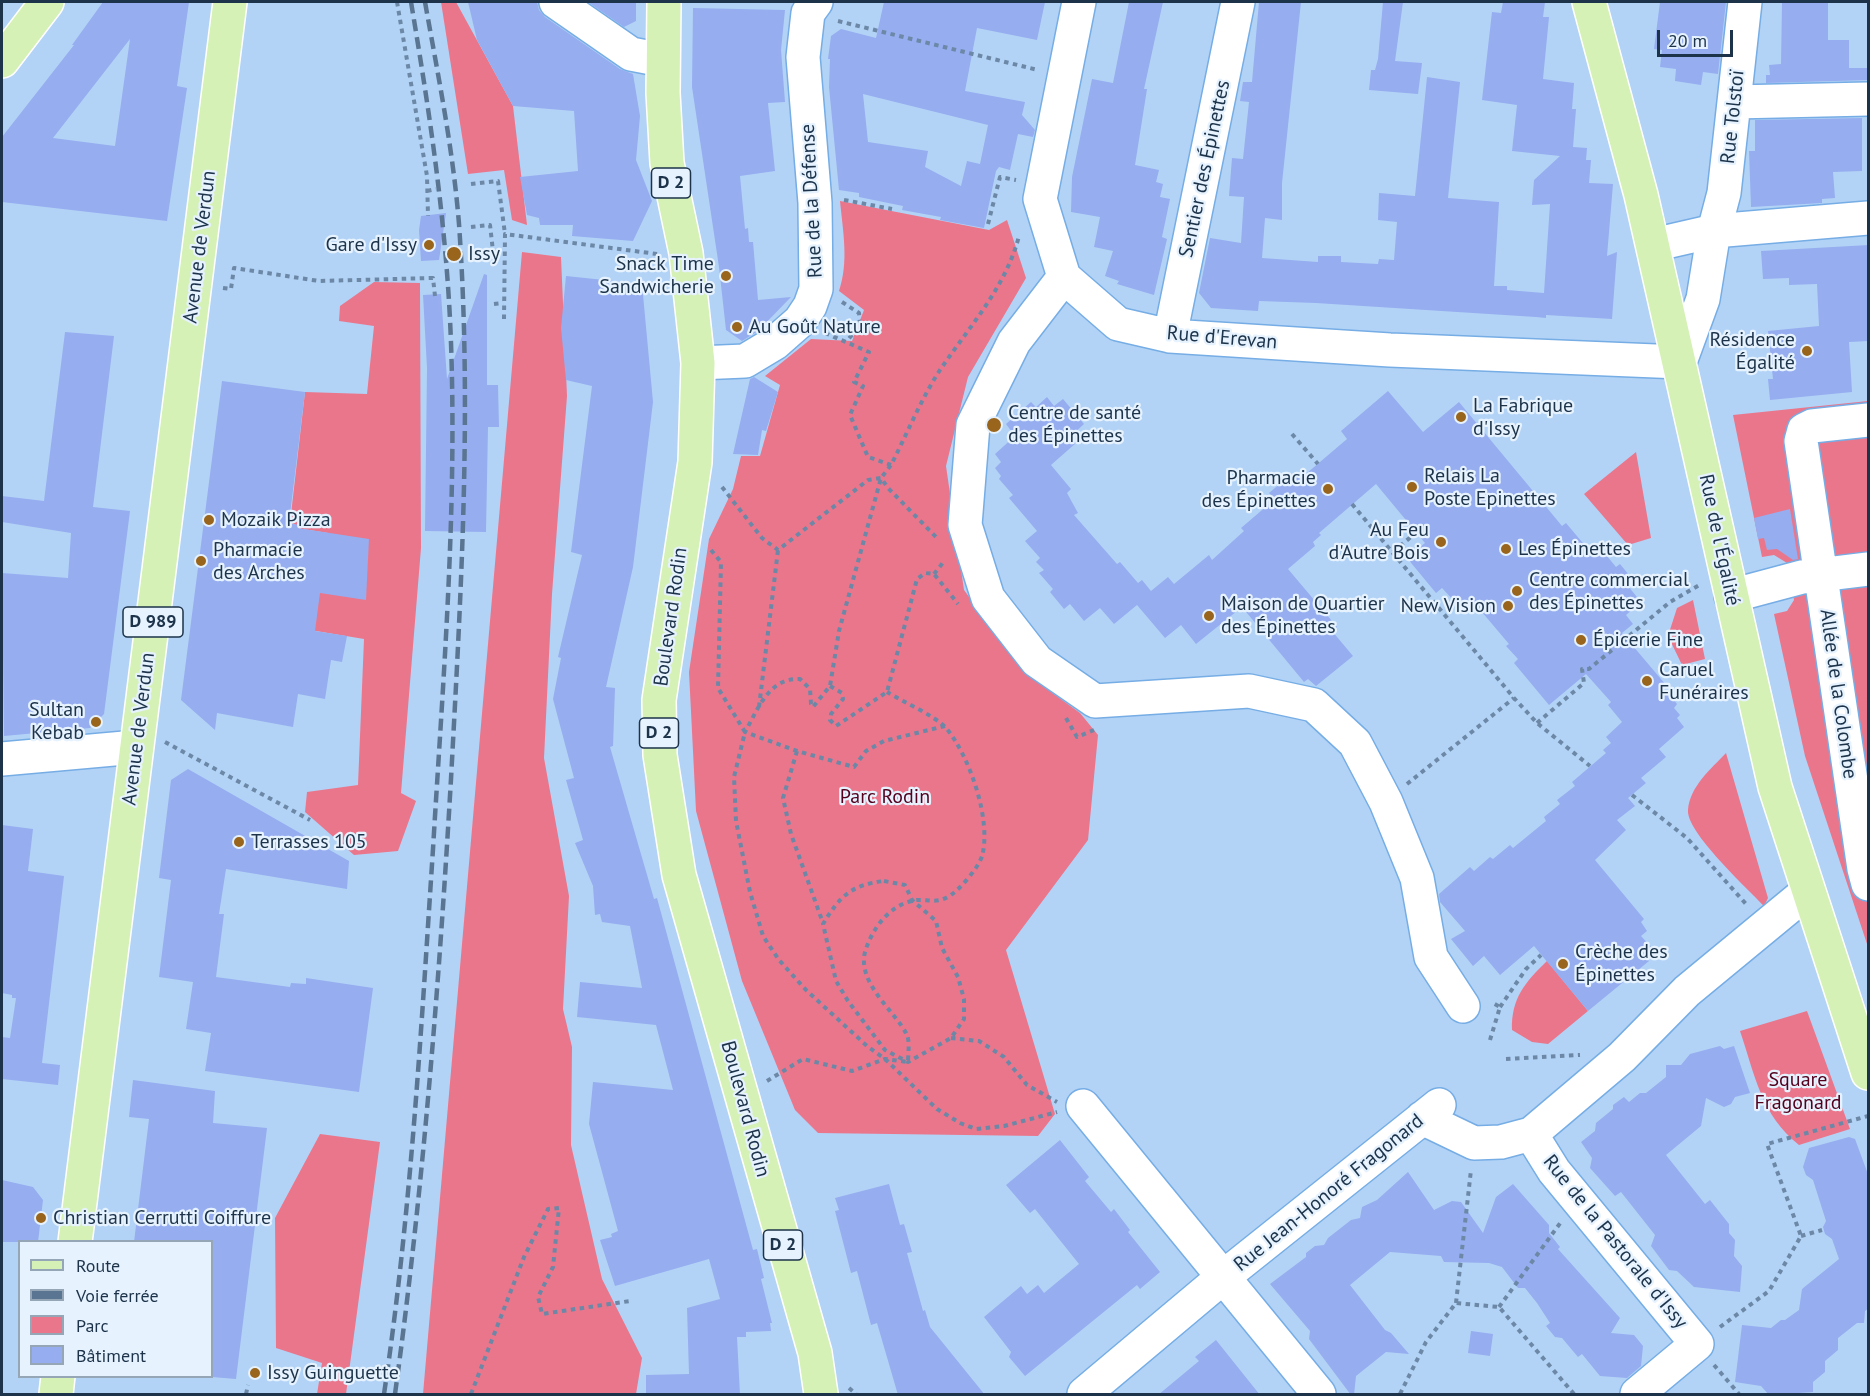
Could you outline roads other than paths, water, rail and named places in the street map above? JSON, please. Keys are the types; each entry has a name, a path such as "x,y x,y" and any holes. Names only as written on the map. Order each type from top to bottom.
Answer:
{"main road":[{"path":"2,62 47,2"},
{"name":"Avenue de Verdun","path":"75,1240 230,2"},
{"name":"Boulevard Rodin","path":"664,2 662,60 667,163 686,253 699,363 695,462 659,700 660,755 678,874 815,1353 821,1395"},
{"name":"Rue de l'Égalité","path":"1588,2 1653,245 1775,787 1807,892 1869,1073"},
{"path":"56,1395 58,1378"}],"street":[{"path":"556,2 631,54 662,60"},
{"path":"1079,2 1041,192 1064,277 1014,342 973,425 965,525 988,598 1037,661 1095,701 1249,691 1314,705 1355,743 1386,802 1417,878 1431,957 1463,1006"},
{"name":"Sentier des Épinettes","path":"1170,336 1238,2"},
{"name":"Rue Tolstoï","path":"1680,362 1703,299 1714,231 1724,193 1746,2"},
{"name":"Rue de la Défense","path":"699,363 745,361 775,343 800,321 810,306 816,289 814,195 803,57 812,7"},
{"path":"1734,102 1869,99"},
{"path":"1653,245 1714,231 1869,218"},
{"name":"Rue d'Erevan","path":"1064,277 1118,324 1170,336 1390,350 1680,362"},
{"name":"Allée de la Colombe","path":"1867,874 1855,724 1821,575 1801,441 1804,430 1812,426 1869,420"},
{"path":"1728,583 1821,575 1869,568"},
{"path":"2,759 137,741"},
{"path":"1531,1134 1622,1057 1687,991 1807,892"},
{"name":"Rue Jean-Honoré Fragonard","path":"1076,1108 1222,1278 1431,1111 1474,1143 1501,1142 1531,1134"},
{"name":"Rue de la Pastorale d'Issy","path":"1531,1134 1554,1171 1698,1344 1637,1395"},
{"path":"1084,1395 1222,1278 1319,1395"}],"railway":[{"path":"384,1394 401,1258 419,1054 451,533 451,343 446,257 431,129 411,2"},
{"path":"395,1394 422,1164 441,933 464,501 465,363 459,224 449,140 425,2"}],"place":[{"name":"Gare d'Issy","path":"429,245"},
{"name":"Issy","path":"454,254"},
{"name":"Snack Time Sandwicherie","path":"726,276"},
{"name":"Au Goût Nature","path":"737,327"},
{"name":"Résidence Égalité","path":"1807,351"},
{"name":"La Fabrique d'Issy","path":"1461,417"},
{"name":"Centre de santé des Épinettes","path":"994,425"},
{"name":"Relais La Poste Epinettes","path":"1412,487"},
{"name":"Pharmacie des Épinettes","path":"1328,489"},
{"name":"Mozaik Pizza","path":"209,520"},
{"name":"Au Feu d'Autre Bois","path":"1441,542"},
{"name":"Les Épinettes","path":"1506,549"},
{"name":"Pharmacie des Arches","path":"201,561"},
{"name":"Centre commercial des Épinettes","path":"1517,591"},
{"name":"New Vision","path":"1508,606"},
{"name":"Maison de Quartier des Épinettes","path":"1209,616"},
{"name":"Épicerie Fine","path":"1581,640"},
{"name":"Caruel Funéraires","path":"1647,681"},
{"name":"Sultan Kebab","path":"96,722"},
{"name":"Terrasses 105","path":"239,842"},
{"name":"Crèche des Épinettes","path":"1563,964"},
{"name":"Christian Cerrutti Coiffure","path":"41,1218"},
{"name":"Issy Guinguette","path":"255,1373"}],"park label":[{"name":"Parc Rodin","path":"885,797"},
{"name":"Square Fragonard","path":"1798,1092"}]}
